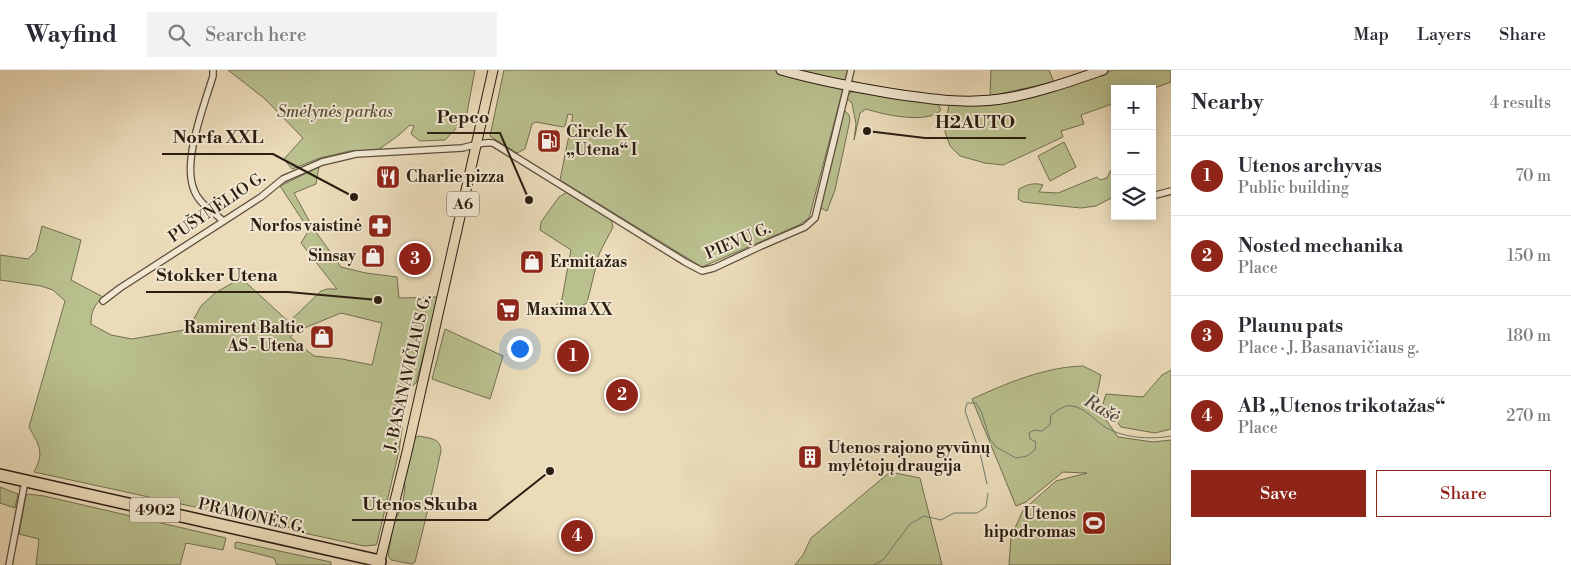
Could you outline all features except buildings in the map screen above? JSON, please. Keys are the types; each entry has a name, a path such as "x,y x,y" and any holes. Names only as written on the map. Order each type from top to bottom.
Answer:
{"highway":[{"name":"PRAMONĖS G.","path":"0,475 380,563"}],"main road":[{"name":"J. BASANAVIČIAUS G.","path":"380,563 492,70"},
{"path":"781,70 847,85 930,99 968,101 1006,98 1042,90 1103,70"}],"street":[{"path":"212,70 213,76 191,153 190,169 193,189 204,205 223,221"},
{"path":"847,85 851,70"},
{"name":"PIEVŲ G.","path":"476,146 486,141 493,144 685,262 702,270 714,268 805,227 815,218 847,85"},
{"name":"PUŠYNĖLIO G.","path":"102,301 260,197 283,179 322,162 356,154 476,146"},
{"path":"1156,195 1171,191"},
{"path":"9,565 25,481"}],"green space":[{"name":"Smėlynės parkas","path":"228,70 475,70 466,118 445,140 420,141 411,134 414,126 410,125 378,150 350,151 320,158 292,169 284,159 303,138 265,99"},
{"path":"504,70 848,70 809,218 799,225 702,267 560,180 573,115 568,114 565,126 563,127 536,122 532,124 525,149 517,153 490,136"},
{"path":"991,70 1049,70 1054,82 990,96"},
{"path":"1114,70 1171,70 1171,82 1156,88 1156,85 1111,85 1111,104 1081,115 1084,124 1061,131 1063,137 1003,165 985,163 960,156 950,146 945,132 949,103 1036,95"},
{"path":"855,91 938,104 941,110 926,117 915,118 866,109 860,113 854,140 856,124 852,103 846,98"},
{"path":"843,109 849,115 850,120 835,190 827,211 819,207"},
{"path":"1064,142 1076,167 1050,181 1038,156"},
{"path":"319,167 316,184 294,193 313,228 341,267 366,273 397,277 399,298 439,297 416,383 396,400 394,416 403,421 399,451 376,545 364,546 304,533 291,528 34,472 40,454 36,439 29,427 65,301 53,290 41,286 0,280 0,255 28,259 36,251 42,226 81,240 71,280 103,297 94,309 91,324 111,335 132,339 184,330 191,324 201,306 215,293 241,278 289,322 321,291 337,289 301,243 309,230 280,186","holes":["341,313 382,323 372,365 314,356 290,337 297,331"]},
{"path":"1111,170 1111,198 1096,206 1081,208 1023,202 1018,199 1019,189 1027,185 1043,185 1039,192 1058,193 1097,177 1100,180 1107,178"},
{"path":"567,192 611,219 613,227 599,254 587,303 564,315 550,312 562,299 571,250 540,230 541,222 559,197"},
{"path":"445,329 503,356 490,399 432,379"},
{"path":"1083,366 1101,375 1095,404 1118,437 1153,442 1171,440 1171,565 1009,565 1011,537 1023,510 1056,481 1087,473 1063,472 1026,502 1016,506 972,399 1012,382 1040,373 1055,369"},
{"path":"1171,370 1171,429 1155,433 1121,427 1103,404 1106,394 1143,397 1162,375"},
{"path":"418,436 434,439 439,443 441,451 427,507 405,505 403,502 404,479 413,440"},
{"path":"890,472 920,478 942,565 795,565 803,555 811,538"},
{"path":"0,487 18,494 15,508 0,503"},
{"path":"26,495 44,496 226,538 223,550 186,543 180,565 36,565 39,539 19,534"},
{"path":"402,507 428,509 415,562 412,564 391,560 388,556 394,522"},
{"path":"235,543 331,562 331,565 277,565 274,558 235,548"}],"waterway":[{"name":"Rašė","path":"987,484 980,453 965,411 967,403 976,403 981,411 990,439 996,447 1016,458 1027,456 1035,450 1036,442 1030,439 1029,433 1034,430 1042,431 1050,425 1051,415 1067,406 1080,409 1102,425 1118,433 1145,438 1171,436"},
{"name":"Rašė","path":"874,565 883,560 910,524 924,516 941,520 954,513 977,513 986,507 988,493"}],"place":[{"name":"H2AUTO","path":"867,131"},
{"name":"Circle K „Utena“ I","path":"549,141"},
{"name":"Charlie pizza","path":"388,177"},
{"name":"Norfa XXL","path":"354,197"},
{"name":"Pepco","path":"529,200"},
{"name":"Norfos vaistinė","path":"380,226"},
{"name":"Sinsay","path":"373,256"},
{"name":"Plaunu pats","path":"415,259"},
{"name":"Ermitažas","path":"532,262"},
{"name":"Stokker Utena","path":"378,300"},
{"name":"Maxima XX","path":"508,310"},
{"name":"Ramirent Baltic AS - Utena","path":"322,337"},
{"name":"Utenos archyvas","path":"573,356"},
{"name":"Nosted mechanika","path":"622,395"},
{"name":"Utenos rajono gyvūnų mylėtojų draugija","path":"810,457"},
{"name":"Utenos Skuba","path":"550,471"},
{"name":"Utenos hipodromas","path":"1094,523"},
{"name":"AB „Utenos trikotažas“","path":"577,536"}]}
